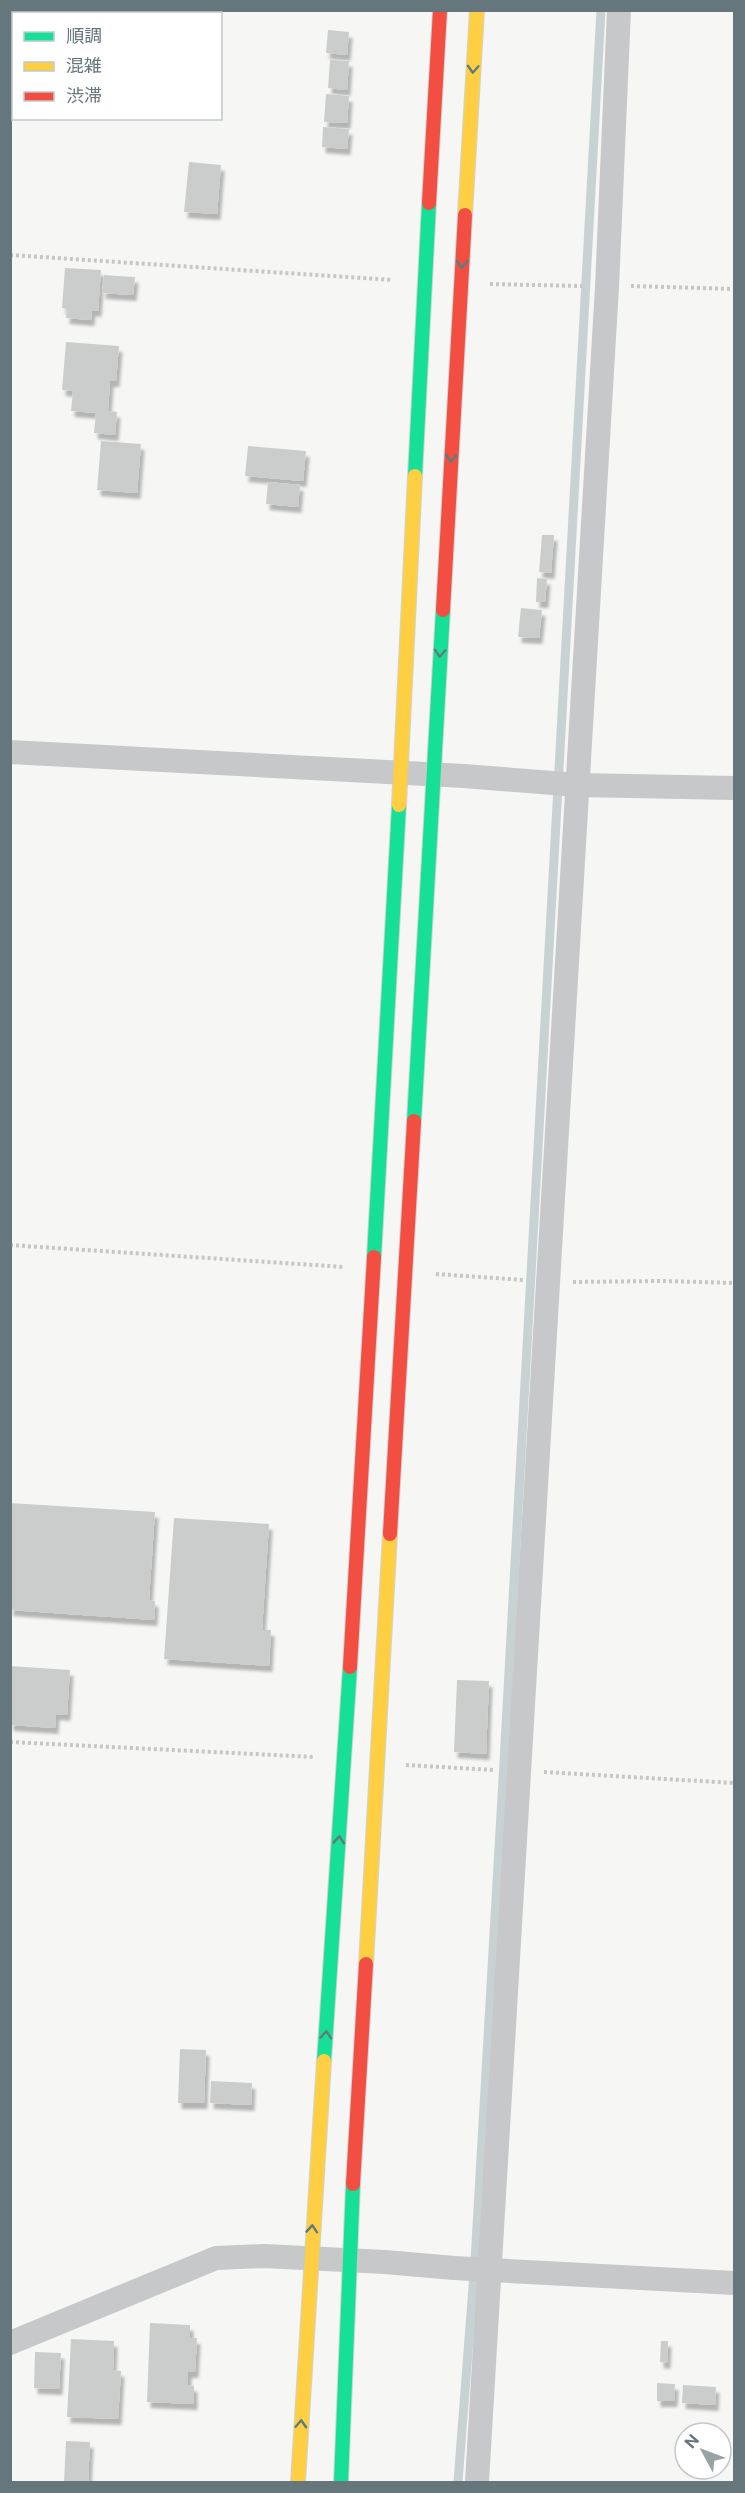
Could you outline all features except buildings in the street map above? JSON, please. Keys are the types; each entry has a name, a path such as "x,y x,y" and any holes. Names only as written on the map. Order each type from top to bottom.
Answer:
{"street":[{"path":"298,2482 310,2259 345,1761 371,1269 401,774 424,281 440,10"},
{"path":"340,2482 349,2260 477,10"},
{"path":"477,2482 607,287 619,10"},
{"path":"10,752 354,770 578,785 735,788"},
{"path":"10,2343 216,2258 264,2256 349,2260 735,2283"}],"path":[{"path":"10,255 424,281"},
{"path":"461,283 735,290"},
{"path":"10,1245 371,1269"},
{"path":"430,1273 549,1282 735,1283"},
{"path":"10,1742 306,1756 345,1761"},
{"path":"403,1764 735,1783"}],"waterway":[{"path":"458,2482 475,2261 504,1762 601,10"}],"traffic: fast":[{"path":"415,476 429,203"},
{"path":"414,1121 443,610"},
{"path":"374,1257 399,805"},
{"path":"324,2061 350,1667"},
{"path":"341,2482 353,2184"}],"traffic: slow":[{"path":"465,215 477,10"},
{"path":"399,805 415,476"},
{"path":"366,1964 390,1534"},
{"path":"298,2482 324,2061"}],"traffic: jam":[{"path":"429,203 440,10"},
{"path":"443,610 465,215"},
{"path":"390,1534 414,1121"},
{"path":"350,1667 374,1257"},
{"path":"353,2184 366,1964"}]}
